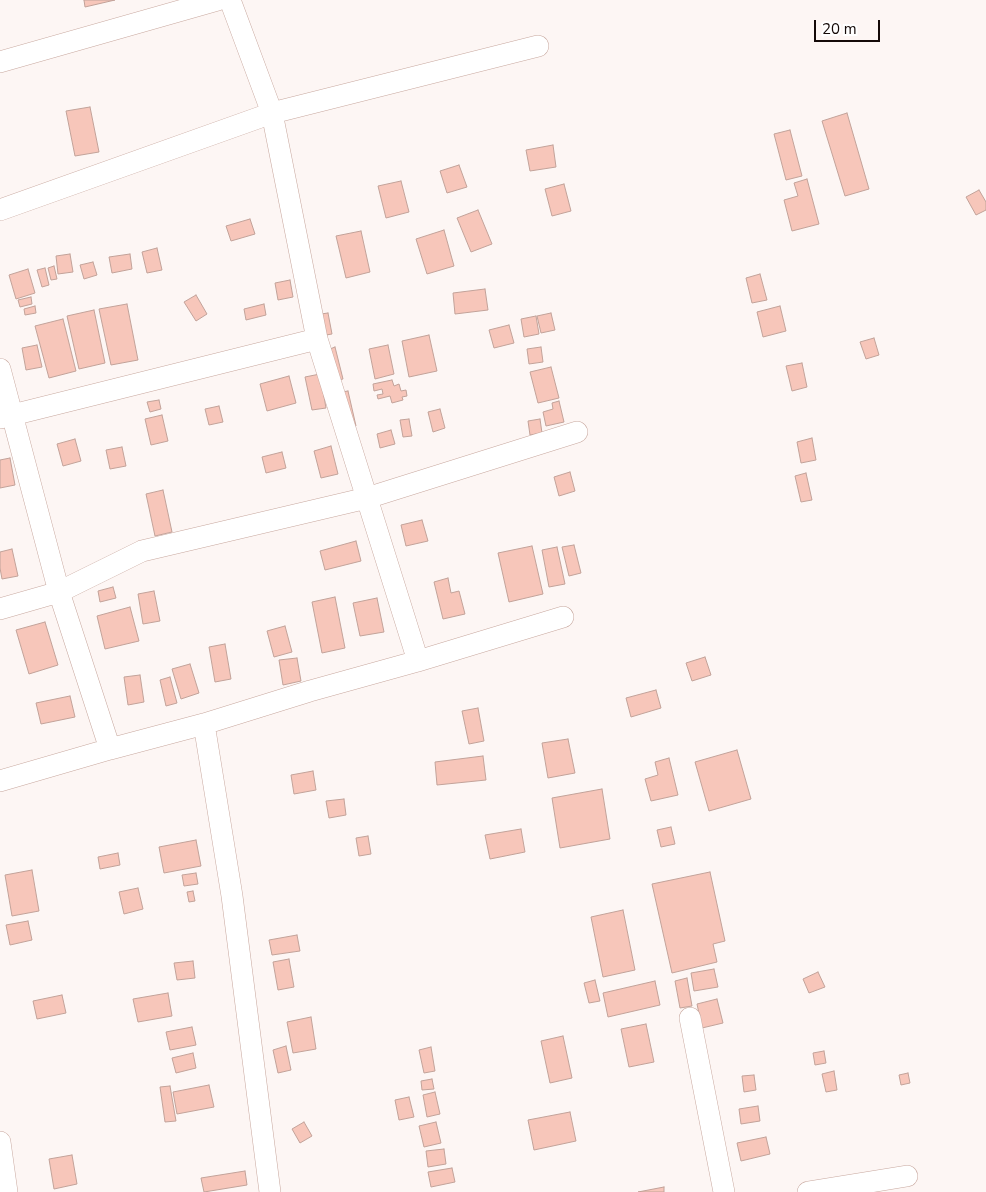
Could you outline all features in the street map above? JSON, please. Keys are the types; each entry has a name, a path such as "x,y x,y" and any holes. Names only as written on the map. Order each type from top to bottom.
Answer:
{"street":[{"path":"0,62 218,0"},
{"path":"230,0 272,113 317,339 418,661"},
{"path":"0,210 272,113 538,46"},
{"path":"5,416 317,339"},
{"path":"0,369 5,416 22,449 59,592 110,749"},
{"path":"0,609 59,592 142,551 367,498 577,432"},
{"path":"0,781 204,724 563,617"},
{"path":"204,724 232,896 270,1192"},
{"path":"690,1018 724,1192"},
{"path":"0,1142 7,1192"},
{"path":"808,1192 907,1176"}],"building":[{"path":"84,0 115,0 85,7"},
{"path":"90,107 99,152 75,156 66,111"},
{"path":"847,113 869,189 845,196 822,121"},
{"path":"790,130 802,176 786,180 774,134"},
{"path":"553,145 556,167 530,171 526,150"},
{"path":"459,165 467,187 447,193 440,171"},
{"path":"807,179 819,224 792,231 784,200 798,196 794,183"},
{"path":"401,181 409,212 386,218 378,186"},
{"path":"564,184 571,211 552,216 545,189"},
{"path":"979,190 986,202 986,210 976,215 966,197"},
{"path":"478,210 492,244 471,252 457,218"},
{"path":"250,219 255,234 231,241 226,226"},
{"path":"444,230 454,266 427,274 416,239"},
{"path":"361,231 370,272 346,278 336,236"},
{"path":"157,248 162,270 147,273 142,252"},
{"path":"70,254 73,272 58,274 56,256"},
{"path":"130,254 132,269 112,273 109,257"},
{"path":"93,262 97,275 84,279 80,265"},
{"path":"54,266 57,279 51,280 48,268"},
{"path":"45,268 49,285 42,287 37,270"},
{"path":"28,269 35,293 16,299 9,275"},
{"path":"760,274 767,300 752,303 746,278"},
{"path":"290,280 293,297 278,300 275,283"},
{"path":"485,289 488,310 455,314 453,293"},
{"path":"196,295 207,314 196,321 184,302"},
{"path":"31,297 32,304 20,307 18,300"},
{"path":"127,304 138,360 111,365 99,309"},
{"path":"264,304 266,315 246,320 244,309"},
{"path":"35,306 36,313 25,315 24,309"},
{"path":"780,306 786,331 763,337 757,312"},
{"path":"94,310 105,363 79,369 67,316"},
{"path":"328,313 332,334 326,335 321,314"},
{"path":"551,313 555,330 541,333 537,316"},
{"path":"536,316 539,334 524,337 521,319"},
{"path":"63,319 76,371 49,378 35,326"},
{"path":"509,325 514,343 494,348 489,330"},
{"path":"429,335 437,371 409,377 402,341"},
{"path":"874,338 879,355 866,359 860,342"},
{"path":"37,345 42,367 26,370 22,348"},
{"path":"388,345 394,374 375,379 369,349"},
{"path":"335,347 343,379 338,380 330,349"},
{"path":"541,347 543,362 529,364 527,349"},
{"path":"802,363 807,387 792,391 786,366"},
{"path":"551,367 559,398 538,403 530,372"},
{"path":"320,374 326,408 312,410 305,377"},
{"path":"289,376 296,403 267,411 260,384"},
{"path":"392,380 394,386 399,384 401,391 406,390 407,396 402,397 403,400 392,403 390,396 378,399 377,395 383,394 382,389 374,391 373,384"},
{"path":"348,391 356,426 350,428 342,392"},
{"path":"159,400 161,409 150,412 147,402"},
{"path":"559,401 564,422 546,426 543,412 553,409 552,403"},
{"path":"219,406 223,422 209,425 205,409"},
{"path":"440,409 445,428 433,432 428,412"},
{"path":"162,415 168,441 151,445 145,419"},
{"path":"409,419 412,436 403,437 400,420"},
{"path":"540,419 542,433 530,435 528,421"},
{"path":"391,430 395,444 380,448 377,434"},
{"path":"812,438 816,460 801,463 797,442"},
{"path":"75,439 81,461 63,466 57,444"},
{"path":"331,446 338,474 321,478 314,451"},
{"path":"122,447 126,466 110,469 106,450"},
{"path":"282,452 286,468 266,473 262,457"},
{"path":"10,458 15,485 0,488 0,460"},
{"path":"570,472 575,491 559,496 554,477"},
{"path":"806,473 812,500 801,502 795,476"},
{"path":"163,490 172,532 155,536 146,494"},
{"path":"422,520 428,541 406,546 401,525"},
{"path":"356,541 361,561 325,570 320,551"},
{"path":"574,545 581,573 569,576 562,547"},
{"path":"532,546 543,594 509,602 498,553"},
{"path":"557,547 565,584 549,587 542,550"},
{"path":"12,549 18,576 2,579 0,552"},
{"path":"448,578 451,593 459,591 465,614 443,619 434,582"},
{"path":"113,587 116,598 100,602 98,591"},
{"path":"154,591 160,621 143,624 138,594"},
{"path":"335,597 345,648 322,653 312,602"},
{"path":"377,598 384,632 360,636 353,603"},
{"path":"130,607 139,641 105,649 97,616"},
{"path":"45,622 58,665 29,674 16,630"},
{"path":"285,626 292,652 274,657 267,631"},
{"path":"225,644 231,679 215,682 209,647"},
{"path":"705,657 711,675 692,681 686,663"},
{"path":"297,658 301,681 283,685 279,660"},
{"path":"190,664 199,693 181,699 172,669"},
{"path":"140,675 144,702 128,705 124,677"},
{"path":"170,677 177,703 166,706 160,680"},
{"path":"656,690 661,708 631,717 626,698"},
{"path":"70,696 75,717 41,724 36,703"},
{"path":"478,708 484,741 469,744 462,711"},
{"path":"568,739 575,773 548,778 542,743"},
{"path":"737,750 751,799 709,811 695,762"},
{"path":"483,756 486,780 437,785 435,762"},
{"path":"669,758 678,795 651,801 645,779 658,775 655,762"},
{"path":"313,771 316,790 294,794 291,775"},
{"path":"602,789 610,839 560,848 552,798"},
{"path":"344,799 346,815 329,818 326,801"},
{"path":"671,827 675,844 661,847 657,830"},
{"path":"521,829 525,852 490,859 485,835"},
{"path":"368,836 371,854 359,856 356,838"},
{"path":"196,840 201,866 164,873 159,847"},
{"path":"118,853 120,865 100,869 98,857"},
{"path":"32,870 39,911 12,916 5,875"},
{"path":"710,872 725,941 713,944 717,962 672,973 652,884"},
{"path":"196,873 198,884 184,886 182,875"},
{"path":"138,888 143,909 124,914 119,892"},
{"path":"193,891 195,901 189,902 187,892"},
{"path":"623,910 635,970 603,977 591,917"},
{"path":"28,921 32,940 10,945 6,925"},
{"path":"297,935 300,951 272,955 269,940"},
{"path":"289,959 294,987 278,990 273,962"},
{"path":"193,961 195,978 177,980 174,963"},
{"path":"714,969 718,987 694,991 691,973"},
{"path":"818,972 825,987 809,993 803,979"},
{"path":"687,978 692,1006 680,1008 675,981"},
{"path":"595,980 600,1001 589,1003 584,983"},
{"path":"655,981 660,1005 608,1017 603,993"},
{"path":"168,993 172,1016 138,1022 133,999"},
{"path":"62,995 66,1013 37,1019 33,1001"},
{"path":"717,999 723,1023 702,1028 697,1004"},
{"path":"311,1017 316,1049 293,1053 287,1022"},
{"path":"646,1024 654,1062 629,1067 621,1029"},
{"path":"192,1027 196,1045 170,1050 166,1032"},
{"path":"563,1036 572,1078 550,1083 541,1041"},
{"path":"286,1046 291,1070 278,1073 273,1050"},
{"path":"431,1047 435,1071 424,1073 419,1050"},
{"path":"824,1051 826,1063 815,1065 813,1053"},
{"path":"193,1053 196,1068 176,1073 172,1058"},
{"path":"834,1071 837,1090 826,1092 822,1074"},
{"path":"908,1073 910,1083 901,1085 899,1075"},
{"path":"754,1075 756,1090 744,1092 742,1076"},
{"path":"432,1079 434,1089 422,1090 421,1081"},
{"path":"209,1085 214,1107 177,1114 173,1092"},
{"path":"170,1086 176,1121 165,1122 160,1087"},
{"path":"435,1092 440,1114 427,1117 423,1095"},
{"path":"409,1097 414,1117 399,1120 395,1100"},
{"path":"758,1106 760,1121 741,1124 739,1109"},
{"path":"570,1112 576,1141 534,1150 528,1120"},
{"path":"304,1122 312,1136 300,1143 292,1129"},
{"path":"436,1122 441,1143 424,1147 419,1126"},
{"path":"766,1137 770,1154 741,1161 737,1143"},
{"path":"444,1149 446,1164 428,1167 426,1151"},
{"path":"72,1155 77,1184 54,1189 49,1159"},
{"path":"452,1168 455,1182 431,1187 428,1172"},
{"path":"245,1171 247,1185 204,1192 201,1178"},
{"path":"664,1187 664,1192 638,1192"}]}
